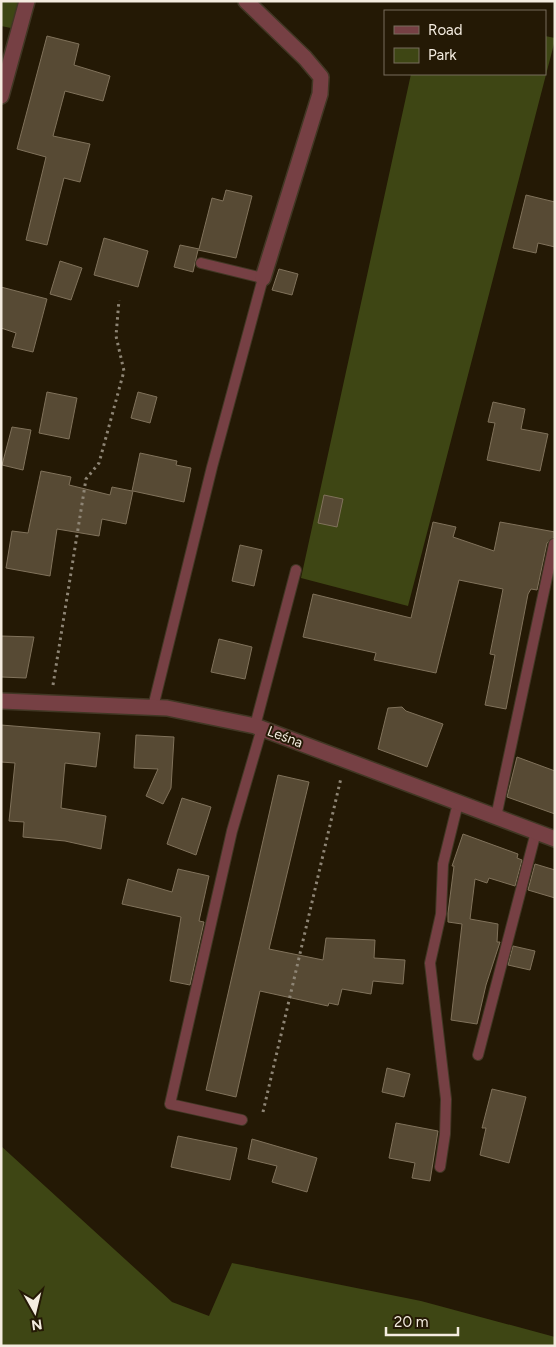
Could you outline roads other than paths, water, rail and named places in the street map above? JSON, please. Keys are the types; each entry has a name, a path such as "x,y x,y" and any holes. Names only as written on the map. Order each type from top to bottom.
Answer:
{"street":[{"path":"1,96 27,1"},
{"path":"246,1 305,58 321,77 320,94 263,278"},
{"name":"Leśna","path":"1,701 153,707 191,711 258,727 555,839"}],"lane":[{"path":"153,707 212,467 263,278 201,263"},
{"path":"496,817 554,544"},
{"path":"242,1120 170,1104 232,831 296,570"},
{"path":"440,1167 445,1134 446,1100 430,963 441,914 443,864 458,803"},
{"path":"478,1055 536,832"}]}
